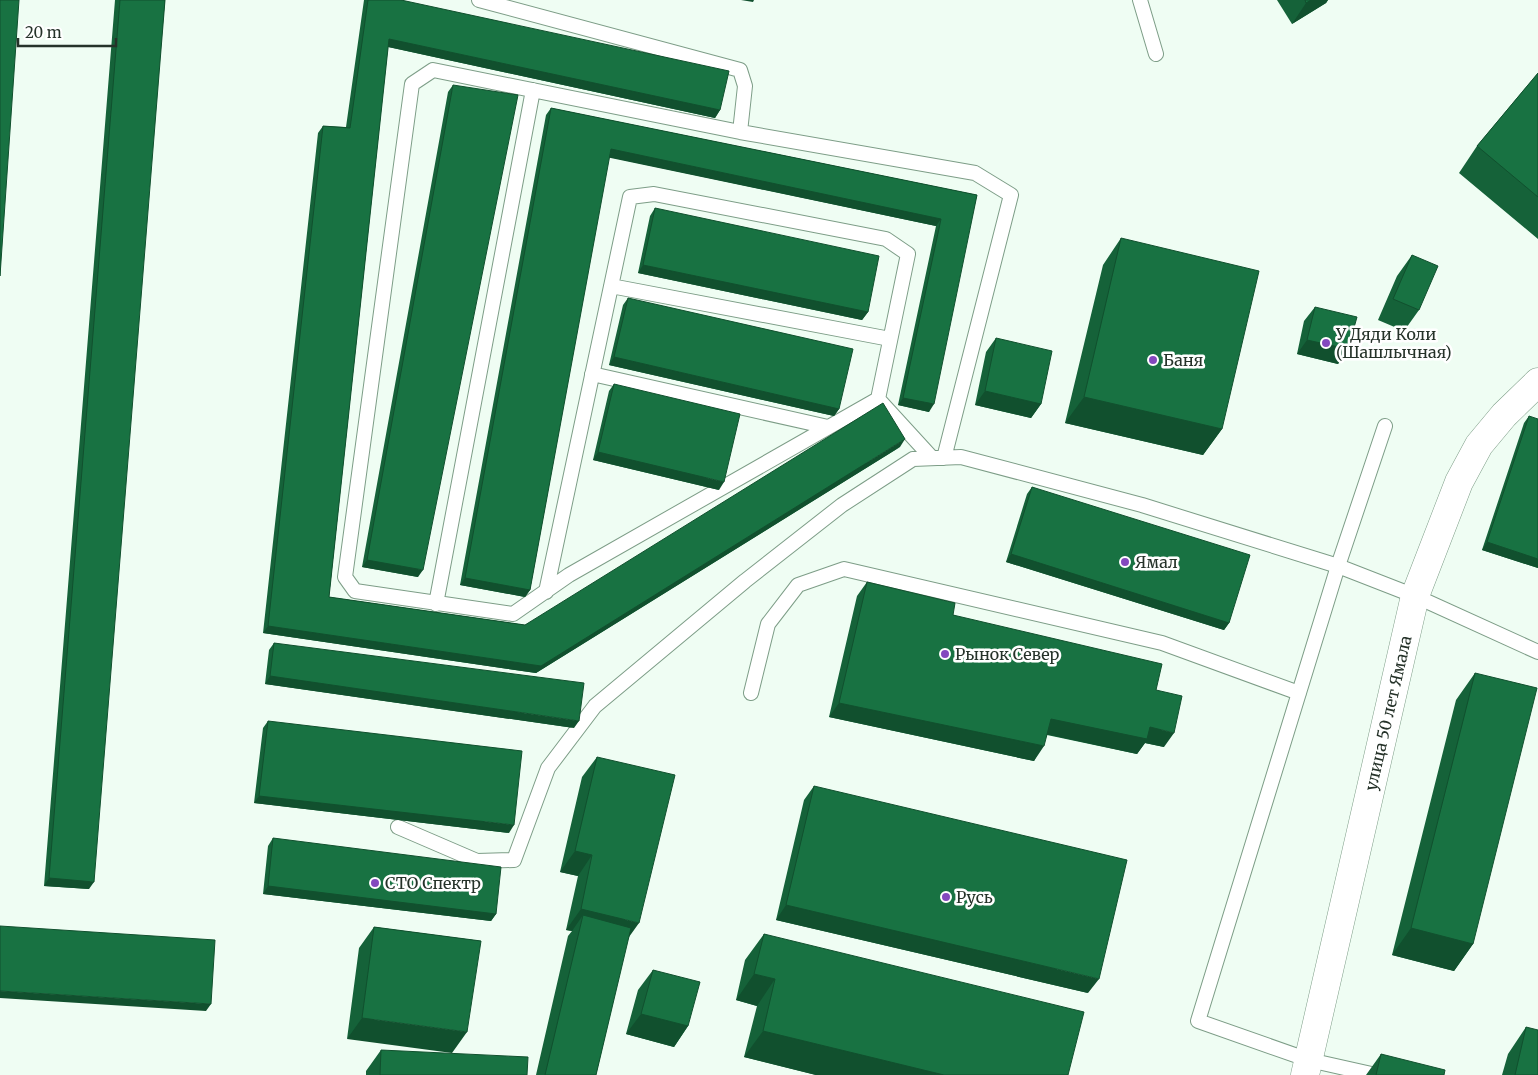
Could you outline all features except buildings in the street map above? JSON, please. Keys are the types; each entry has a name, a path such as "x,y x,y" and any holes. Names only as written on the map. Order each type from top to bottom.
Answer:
{"street":[{"name":"улица 50 лет Ямала","path":"1307,1068 1416,596 1459,482 1479,445 1504,415 1538,382"}],"lane":[{"path":"479,0 740,70 745,86 740,132"},
{"path":"1140,0 1156,54"},
{"path":"546,592 630,197 654,194 886,239 908,254 878,399 569,575 546,592 514,614 355,591 346,577 412,84 433,70 740,132 975,173 1010,195 938,458"},
{"path":"436,604 534,90"},
{"path":"611,286 890,339"},
{"path":"592,374 828,427"},
{"path":"878,399 938,458"},
{"path":"1376,1075 1307,1068 1198,1021 1338,566 1385,426"},
{"path":"398,828 477,861 514,860 548,768 595,706 745,581 842,505 913,459 961,457 1133,503 1338,566 1416,596 1538,652"},
{"path":"751,693 768,624 798,585 844,569 1162,643 1299,693"}],"place":[{"name":"У Дяди Коли (Шашлычная)","path":"1326,343"},
{"name":"Баня","path":"1153,360"},
{"name":"Ямал","path":"1125,562"},
{"name":"Рынок Север","path":"945,654"},
{"name":"СТО Спектр","path":"375,883"},
{"name":"Русь","path":"946,897"}]}
